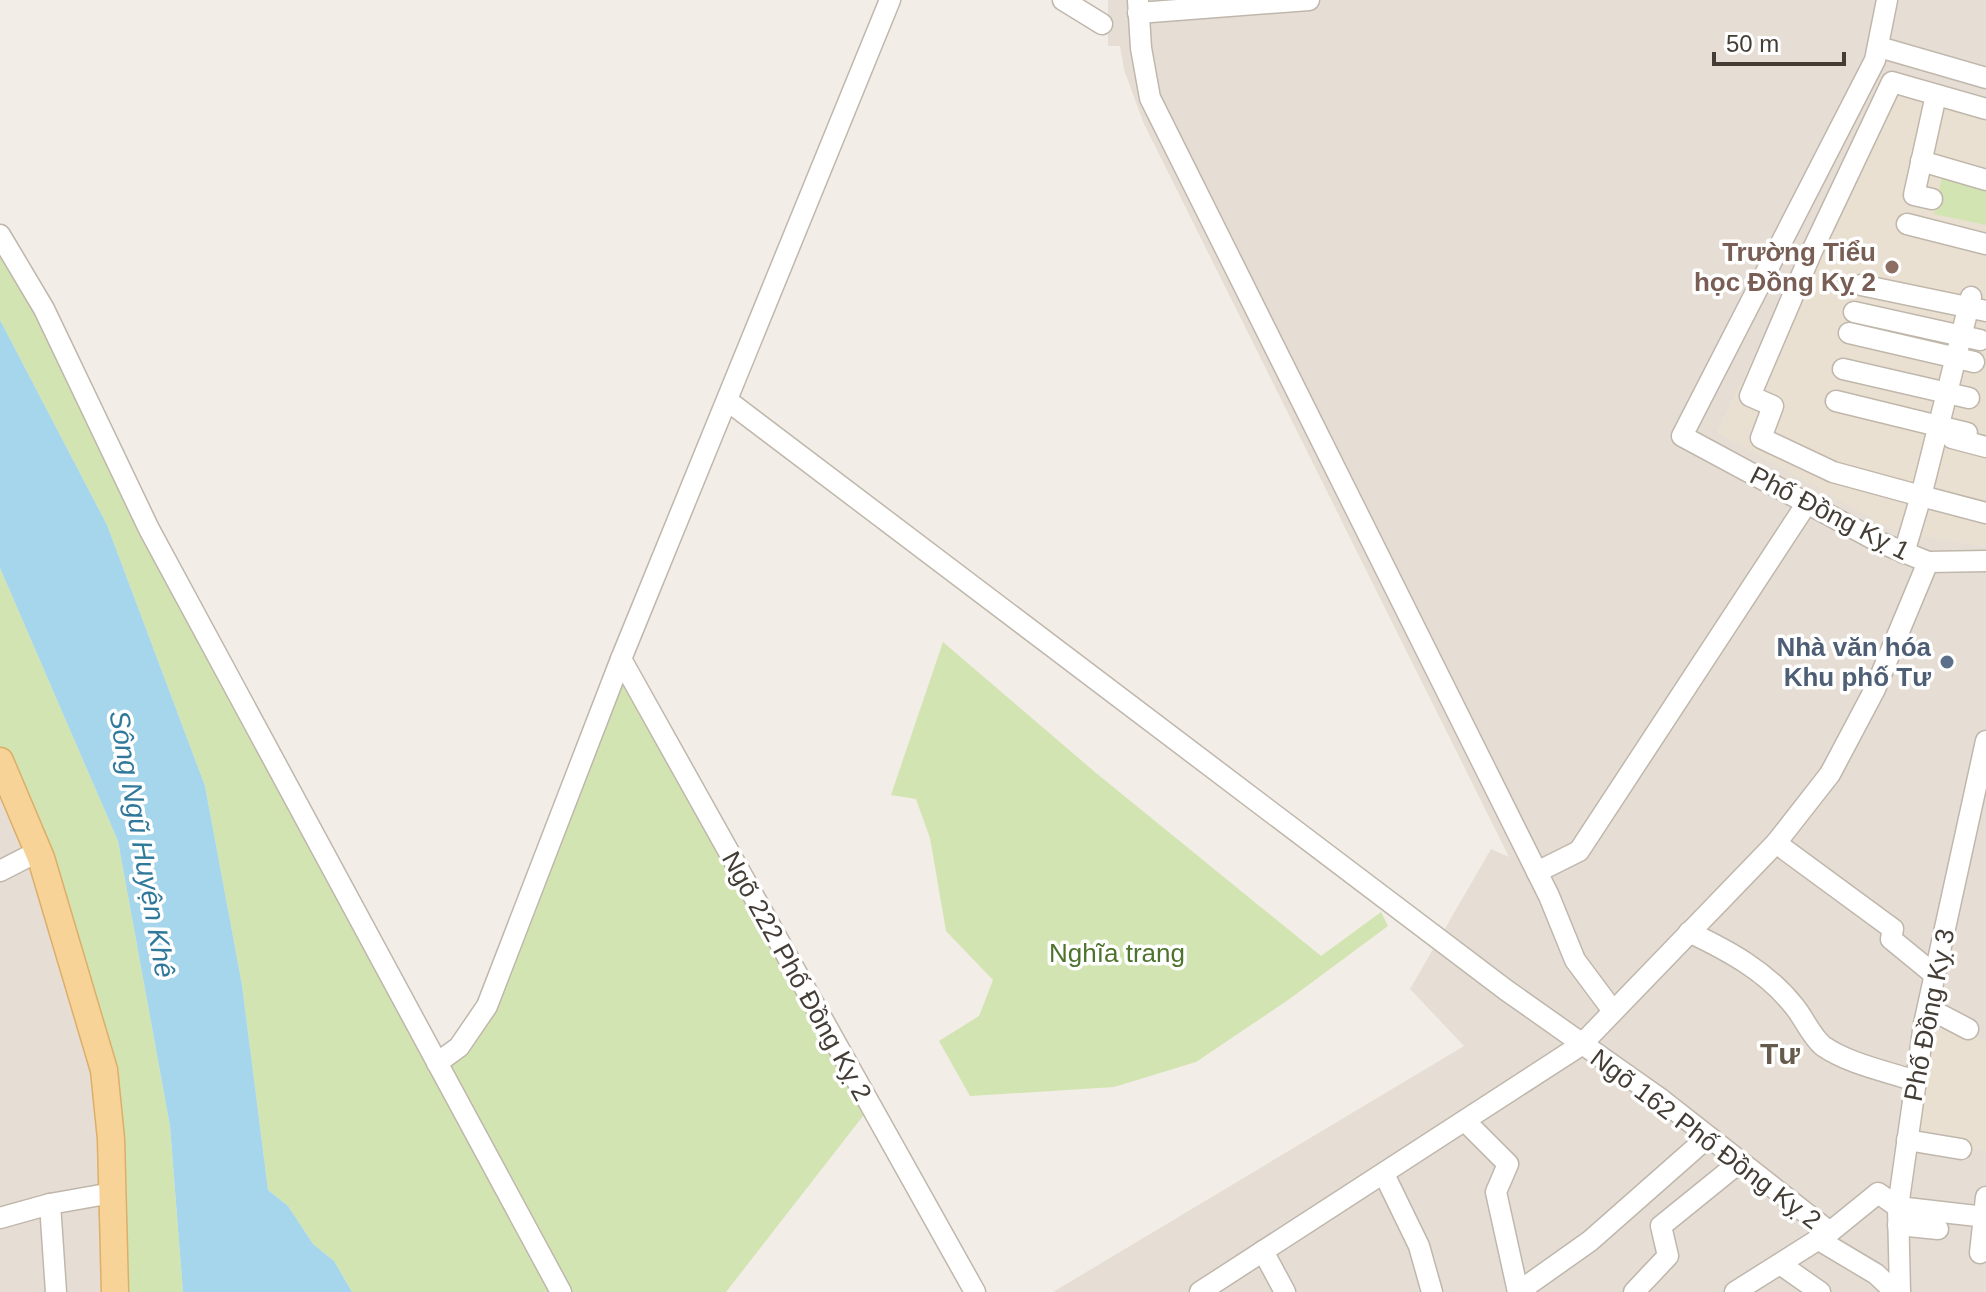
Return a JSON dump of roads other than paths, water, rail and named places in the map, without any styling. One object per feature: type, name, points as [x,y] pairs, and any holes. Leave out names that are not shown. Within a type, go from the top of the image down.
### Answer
[{"type":"main road","points":[[0,761],[39,851],[104,1070],[115,1292]]},
{"type":"street","points":[[437,1063],[459,1047],[487,1006],[621,659],[890,0]]},
{"type":"street","points":[[1063,0],[1102,24]]},
{"type":"street","points":[[1309,0],[1138,6],[1150,98],[1537,872],[1575,960],[1613,1011]]},
{"type":"street","points":[[1887,0],[1879,47],[1986,78]]},
{"type":"street","name":"Phố Đồng Kỵ 1","points":[[1879,47],[1682,436],[1904,553],[1928,562],[1986,561]]},
{"type":"street","points":[[1986,109],[1892,82],[1812,251],[1750,396],[1773,406],[1761,438],[1833,472],[1986,513]]},
{"type":"street","points":[[1932,199],[1914,195],[1936,95]]},
{"type":"street","points":[[1921,161],[1986,180]]},
{"type":"street","points":[[1907,224],[1986,244]]},
{"type":"street","points":[[0,235],[44,309],[149,529],[561,1292]]},
{"type":"street","points":[[1861,285],[1975,305],[1965,360],[1947,393],[1904,553]]},
{"type":"street","points":[[1854,312],[1971,338]]},
{"type":"street","points":[[1849,333],[1965,360]]},
{"type":"street","points":[[1843,369],[1969,398]]},
{"type":"street","name":"Ngõ 162 Phố Đồng Kỵ 2","points":[[728,401],[1581,1045],[1708,1137],[1824,1236],[1897,1292]]},
{"type":"street","points":[[1836,401],[1986,447]]},
{"type":"street","points":[[1938,430],[1967,433]]},
{"type":"street","points":[[1537,872],[1579,851],[1807,503]]},
{"type":"street","points":[[1201,1292],[1581,1045],[1776,843],[1830,774],[1875,689],[1928,562]]},
{"type":"street","name":"Ngõ 222 Phố Đồng Kỵ 2","points":[[621,659],[975,1292]]},
{"type":"street","name":"Phố Đồng Kỵ 3","points":[[1897,1292],[1898,1216],[1915,1081],[1935,975],[1979,806],[1986,741]]},
{"type":"street","points":[[1776,843],[1893,929],[1891,939],[1935,975]]},
{"type":"street","points":[[0,871],[39,851]]},
{"type":"street","points":[[1689,932],[1734,953],[1767,978],[1794,1006],[1819,1043],[1836,1054],[1915,1081]]},
{"type":"street","points":[[1928,1008],[1968,1029]]},
{"type":"street","points":[[1466,1122],[1508,1164],[1496,1192],[1525,1290],[1590,1241],[1708,1137]]},
{"type":"street","points":[[1907,1140],[1961,1149]]},
{"type":"street","points":[[1634,1292],[1668,1256],[1661,1226],[1740,1162]]},
{"type":"street","points":[[1384,1174],[1419,1246],[1432,1292]]},
{"type":"street","points":[[0,1218],[50,1204],[112,1193]]},
{"type":"street","points":[[1735,1292],[1824,1236],[1878,1193],[1898,1216],[1938,1229]]},
{"type":"street","points":[[50,1204],[56,1292]]},
{"type":"street","points":[[1898,1216],[1985,1210],[1980,1253]]},
{"type":"street","points":[[1263,1251],[1285,1292]]},
{"type":"street","points":[[1780,1264],[1820,1292]]},
{"type":"water","name":"Sông Ngũ Huyện Khê","points":[[0,320],[107,525],[205,786],[242,985],[268,1190],[288,1206],[313,1244],[334,1261],[352,1292],[183,1292],[170,1126],[118,841],[0,568]]},
{"type":"place","name":"Trường Tiểu học Đồng Kỵ 2","points":[[1892,267]]},
{"type":"place","name":"Nhà văn hóa Khu phố Tư","points":[[1947,662]]},
{"type":"district","name":"Tư","points":[[1780,1053]]},
{"type":"park label","name":"Nghĩa trang","points":[[1117,953]]}]
